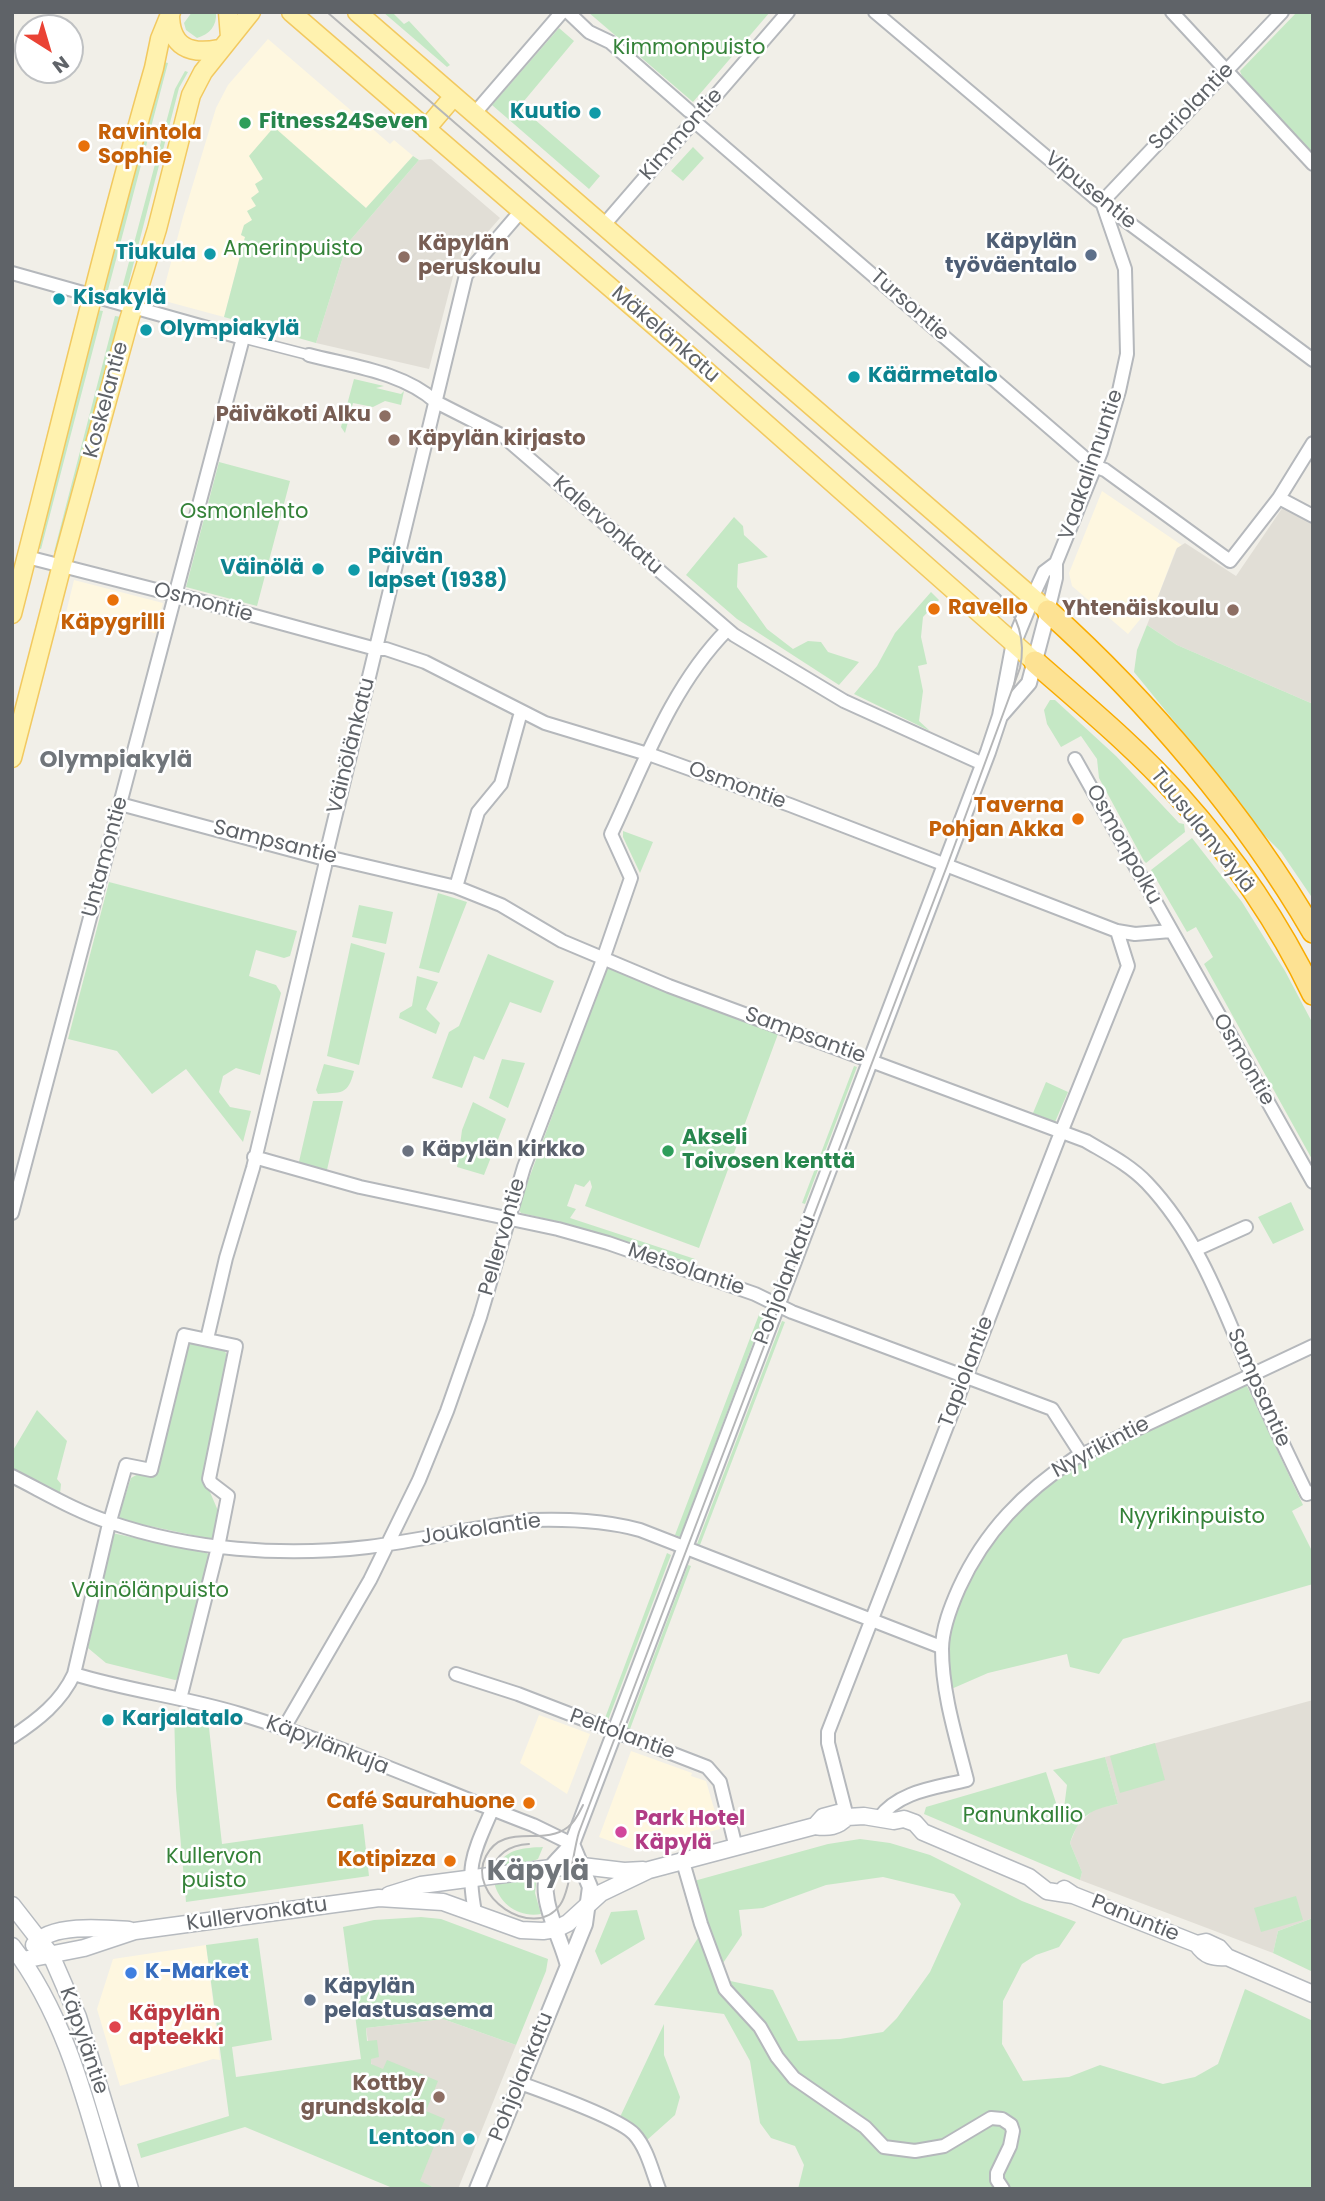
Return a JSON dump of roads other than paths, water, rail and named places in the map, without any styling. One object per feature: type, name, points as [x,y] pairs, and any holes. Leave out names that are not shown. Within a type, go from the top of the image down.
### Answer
[{"type":"highway","name":"Tuusulanväylä","points":[[1040,605],[1119,681],[1165,730],[1244,829],[1290,892],[1313,932]]},
{"type":"highway","name":"Tuusulanväylä","points":[[1035,662],[1120,737],[1180,797],[1220,846],[1265,909],[1313,994]]},
{"type":"main road","points":[[225,43],[230,21],[228,12]]},
{"type":"main road","name":"Koskelantie","points":[[12,758],[133,306],[157,229],[191,94],[202,72],[251,12]]},
{"type":"main road","name":"Mäkelänkatu","points":[[290,12],[891,532],[1035,662]]},
{"type":"main road","name":"Mäkelänkatu","points":[[357,12],[1040,605]]},
{"type":"main road","name":"Koskelantie","points":[[171,13],[170,26],[173,35],[185,47],[195,51],[225,43]]},
{"type":"main road","name":"Koskelantie","points":[[12,614],[80,351],[92,294],[160,39],[171,13]]},
{"type":"main road","points":[[426,129],[454,96]]},
{"type":"main road","name":"Kullervonkatu","points":[[23,1960],[84,1948],[135,1931],[379,1898],[421,1885],[551,1868],[582,1866],[624,1871],[649,1870],[815,1826],[834,1826],[841,1824],[847,1816],[887,1819]]},
{"type":"main road","name":"Panuntie","points":[[887,1819],[906,1832],[923,1832],[1029,1877],[1046,1891],[1073,1895],[1197,1944],[1206,1942],[1219,1948],[1227,1957],[1313,1994]]},
{"type":"main road","name":"Kullervonkatu","points":[[379,1898],[443,1902],[532,1932],[568,1923],[610,1888],[649,1870]]},
{"type":"main road","name":"Käpyläntie","points":[[12,1906],[51,1955],[78,2017],[125,2188]]},
{"type":"main road","name":"Kullervonkatu","points":[[39,1938],[76,1928],[135,1931]]},
{"type":"main road","points":[[23,1960],[39,1938]]},
{"type":"main road","name":"Käpyläntie","points":[[12,1946],[44,1998],[80,2081],[111,2189]]},
{"type":"street","points":[[474,114],[562,12]]},
{"type":"street","name":"Tursontie","points":[[568,12],[589,33],[610,42],[1094,466],[1105,470],[1230,561],[1279,498]]},
{"type":"street","name":"Kimmontie","points":[[603,226],[692,116],[788,12]]},
{"type":"street","name":"Vipusentie","points":[[875,12],[1102,202],[1313,360]]},
{"type":"street","points":[[1172,12],[1313,164]]},
{"type":"street","name":"Sariolantie","points":[[1102,202],[1282,12]]},
{"type":"street","name":"Vaakalinnuntie","points":[[1040,605],[1056,578],[1056,563],[1101,452],[1119,391],[1126,354],[1125,270],[1102,202]]},
{"type":"street","name":"Väinölänkatu","points":[[207,1339],[326,866],[325,859],[467,275],[521,211]]},
{"type":"street","name":"Kalervonkatu","points":[[12,273],[396,378],[503,436],[727,630],[844,701],[983,764]]},
{"type":"street","name":"Untamontie","points":[[12,1213],[120,804],[181,596],[243,338]]},
{"type":"street","points":[[1313,443],[1279,498],[1313,516]]},
{"type":"street","name":"Osmontie","points":[[27,557],[376,649],[386,649],[425,662],[521,712],[569,731],[648,754],[790,805],[1117,931],[1135,934],[1171,931],[1313,1182]]},
{"type":"street","name":"Vaakalinnuntie","points":[[1040,605],[1044,572],[1056,563]]},
{"type":"street","name":"Pohjolankatu","points":[[551,1868],[572,1844],[983,764],[1000,716],[1014,642],[1040,605]]},
{"type":"street","name":"Pohjolankatu","points":[[1000,716],[1026,689],[1035,662],[1040,605]]},
{"type":"street","name":"Pellervontie","points":[[284,1728],[370,1580],[419,1480],[447,1411],[480,1317],[524,1167],[631,878],[611,834],[669,710],[693,668],[727,630]]},
{"type":"street","points":[[456,887],[478,812],[501,784],[521,712]]},
{"type":"street","name":"Osmonpolku","points":[[1075,759],[1171,931]]},
{"type":"street","name":"Sampsantie","points":[[120,804],[325,859],[336,859],[456,887],[501,905],[562,941],[603,959],[1086,1141],[1125,1164],[1147,1183],[1197,1249],[1251,1375],[1310,1493]]},
{"type":"street","name":"Tapiolantie","points":[[847,1816],[827,1735],[1061,1131],[1128,966],[1117,931]]},
{"type":"street","name":"Metsolantie","points":[[254,1157],[372,1190],[509,1218],[608,1243],[755,1294],[776,1305],[1052,1409],[1081,1454]]},
{"type":"street","points":[[1197,1249],[1246,1227]]},
{"type":"street","points":[[12,1737],[49,1710],[68,1688],[74,1674],[126,1465],[151,1470],[184,1335],[236,1346],[209,1479],[228,1496],[180,1699]]},
{"type":"street","name":"Nyyrikintie","points":[[887,1819],[886,1808],[900,1798],[967,1780],[945,1692],[942,1647],[950,1608],[971,1561],[995,1527],[1019,1500],[1044,1478],[1081,1454],[1313,1346]]},
{"type":"street","name":"Joukolantie","points":[[12,1476],[110,1523],[162,1538],[263,1551],[325,1550],[387,1544],[529,1521],[619,1524],[942,1647]]},
{"type":"street","name":"Käpylänkuja","points":[[74,1674],[229,1711],[284,1728],[533,1825],[572,1844]]},
{"type":"street","name":"Peltolantie","points":[[456,1674],[518,1694],[712,1771],[720,1782],[737,1848]]},
{"type":"street","points":[[475,1912],[470,1878],[472,1857],[492,1810]]},
{"type":"street","name":"Pohjolankatu","points":[[477,2189],[578,1945],[589,1906],[590,1888],[572,1844]]},
{"type":"street","points":[[683,1862],[701,1924],[725,1989],[760,2027],[777,2057],[794,2078],[865,2127],[884,2147],[915,2151],[944,2146],[991,2118],[1007,2121],[1013,2131],[1010,2146],[997,2173],[997,2180],[1003,2189]]},
{"type":"street","points":[[551,1868],[545,1881],[545,1892],[568,1966]]},
{"type":"street","points":[[520,2083],[605,2117],[632,2132],[642,2146],[659,2189]]},
{"type":"tram line","points":[[327,12],[1000,595],[1016,620],[1021,638],[1020,668],[579,1832],[563,1899],[548,1915],[535,1919],[505,1909],[493,1899],[485,1886],[482,1871],[486,1856],[493,1846],[513,1837],[558,1833],[573,1823],[583,1805]]},
{"type":"tram line","points":[[490,1873],[504,1852],[515,1846],[529,1844]]},
{"type":"place","name":"Kuutio","points":[[595,113]]},
{"type":"place","name":"Fitness24Seven","points":[[245,123]]},
{"type":"place","name":"Ravintola Sophie","points":[[84,146]]},
{"type":"place","name":"Tiukula","points":[[210,254]]},
{"type":"place","name":"Käpylän työväentalo","points":[[1091,255]]},
{"type":"place","name":"Käpylän peruskoulu","points":[[404,257]]},
{"type":"place","name":"Kisakylä","points":[[59,299]]},
{"type":"place","name":"Olympiakylä","points":[[146,330]]},
{"type":"place","name":"Käärmetalo","points":[[854,377]]},
{"type":"place","name":"Päiväkoti Alku","points":[[385,416]]},
{"type":"place","name":"Käpylän kirjasto","points":[[394,440]]},
{"type":"place","name":"Väinölä","points":[[318,569]]},
{"type":"place","name":"Päivän lapset (1938)","points":[[354,570]]},
{"type":"place","name":"Käpygrilli","points":[[113,600]]},
{"type":"place","name":"Ravello","points":[[934,609]]},
{"type":"place","name":"Yhtenäiskoulu","points":[[1233,610]]},
{"type":"place","name":"Taverna Pohjan Akka","points":[[1078,819]]},
{"type":"place","name":"Käpylän kirkko","points":[[408,1151]]},
{"type":"place","name":"Akseli Toivosen kenttä","points":[[668,1151]]},
{"type":"place","name":"Karjalatalo","points":[[108,1720]]},
{"type":"place","name":"Café Saurahuone","points":[[529,1803]]},
{"type":"place","name":"Park Hotel Käpylä","points":[[621,1832]]},
{"type":"place","name":"Kotipizza","points":[[450,1861]]},
{"type":"place","name":"K-Market","points":[[131,1973]]},
{"type":"place","name":"Käpylän pelastusasema","points":[[310,2000]]},
{"type":"place","name":"Käpylän apteekki","points":[[115,2027]]},
{"type":"place","name":"Kottby grundskola","points":[[439,2097]]},
{"type":"place","name":"Lentoon","points":[[469,2139]]},
{"type":"district","name":"Olympiakylä","points":[[116,761]]},
{"type":"district","name":"Käpylä","points":[[538,1873]]},
{"type":"park label","name":"Kimmonpuisto","points":[[689,49]]},
{"type":"park label","name":"Amerinpuisto","points":[[293,250]]},
{"type":"park label","name":"Osmonlehto","points":[[244,513]]},
{"type":"park label","name":"Nyyrikinpuisto","points":[[1192,1518]]},
{"type":"park label","name":"Väinölänpuisto","points":[[150,1592]]},
{"type":"park label","name":"Panunkallio","points":[[1023,1817]]},
{"type":"park label","name":"Kullervon puisto","points":[[214,1870]]}]
